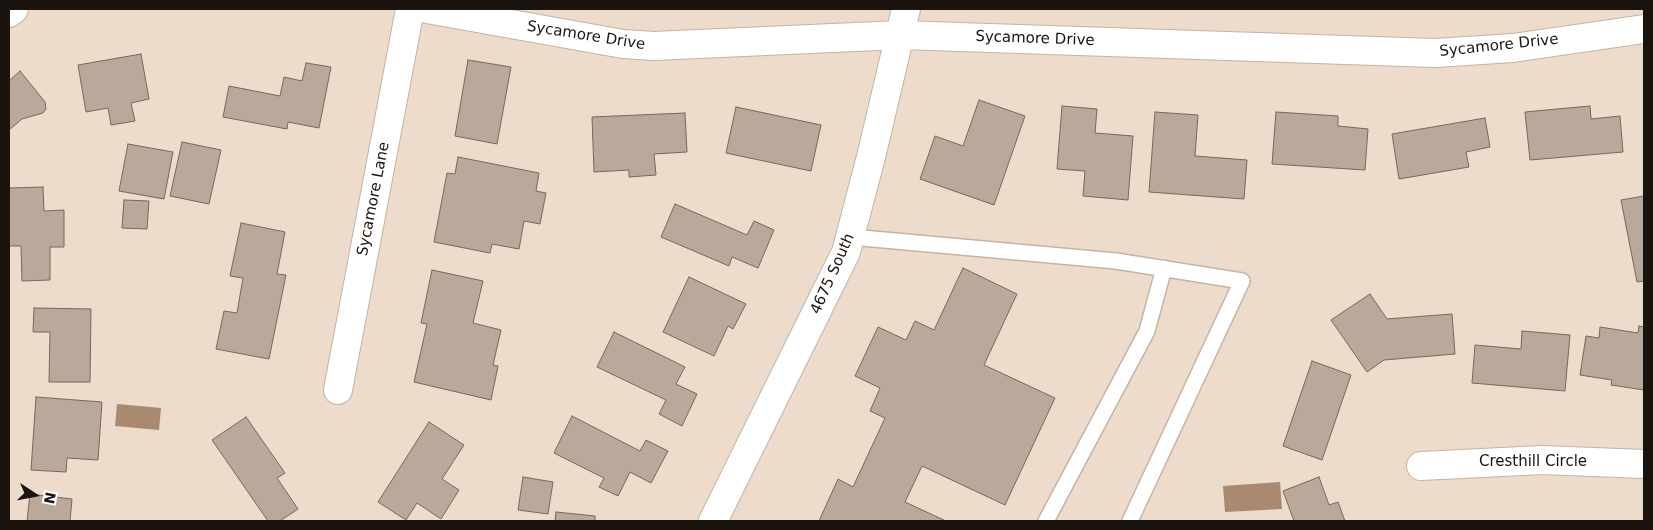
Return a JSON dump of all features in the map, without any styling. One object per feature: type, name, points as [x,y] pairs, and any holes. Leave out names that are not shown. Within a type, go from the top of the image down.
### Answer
[{"type":"street","points":[[9,13],[14,9]]},
{"type":"street","name":"Sycamore Lane","points":[[338,390],[410,9]]},
{"type":"street","name":"Sycamore Drive","points":[[427,9],[639,45],[900,35],[1435,53],[1504,48],[1644,29]]},
{"type":"street","name":"4675 South","points":[[713,521],[838,268],[851,237],[906,9]]},
{"type":"street","name":"Cresthill Circle","points":[[1421,466],[1542,460],[1644,464]]},
{"type":"lane","points":[[851,237],[1116,262],[1242,281],[1130,521]]},
{"type":"lane","points":[[1046,521],[1147,331],[1164,268]]},
{"type":"shaded area","points":[[117,404],[161,408],[159,430],[115,426]]},
{"type":"shaded area","points":[[1280,482],[1282,509],[1225,512],[1223,486]]},
{"type":"building","points":[[141,54],[149,99],[131,103],[135,121],[111,125],[108,108],[86,112],[78,65]]},
{"type":"building","points":[[468,60],[511,67],[497,144],[455,136]]},
{"type":"building","points":[[306,63],[331,67],[319,128],[288,122],[287,129],[223,117],[229,86],[280,96],[284,77],[302,81]]},
{"type":"building","points":[[20,71],[45,102],[46,109],[43,113],[22,119],[9,130],[9,81]]},
{"type":"building","points":[[979,100],[1025,116],[994,205],[920,179],[935,136],[963,146]]},
{"type":"building","points":[[1062,106],[1097,109],[1095,133],[1133,136],[1128,200],[1083,196],[1085,171],[1057,169]]},
{"type":"building","points":[[1590,106],[1591,119],[1620,116],[1623,152],[1530,160],[1525,112]]},
{"type":"building","points":[[736,107],[821,125],[811,171],[726,153]]},
{"type":"building","points":[[1155,112],[1198,115],[1195,156],[1247,160],[1244,199],[1149,192]]},
{"type":"building","points":[[1276,112],[1338,116],[1338,126],[1368,129],[1365,170],[1272,164]]},
{"type":"building","points":[[685,113],[687,152],[654,154],[656,175],[629,177],[629,170],[594,172],[592,117]]},
{"type":"building","points":[[1485,118],[1490,147],[1466,152],[1469,167],[1399,179],[1392,134]]},
{"type":"building","points":[[182,142],[221,150],[209,204],[170,196]]},
{"type":"building","points":[[128,144],[173,152],[164,199],[119,191]]},
{"type":"building","points":[[458,157],[539,173],[536,191],[546,193],[540,224],[524,221],[519,249],[492,244],[490,253],[434,242],[447,173],[455,174]]},
{"type":"building","points":[[43,187],[44,211],[64,210],[64,247],[50,247],[50,280],[22,281],[21,246],[9,246],[9,188]]},
{"type":"building","points":[[1644,196],[1644,281],[1637,282],[1621,200]]},
{"type":"building","points":[[124,200],[149,201],[147,229],[122,228]]},
{"type":"building","points":[[675,204],[747,235],[754,221],[774,230],[758,268],[732,257],[729,266],[661,237]]},
{"type":"building","points":[[241,223],[285,232],[277,274],[286,275],[269,359],[216,349],[224,311],[237,313],[243,278],[230,276]]},
{"type":"building","points":[[963,268],[1017,294],[984,365],[1055,398],[1005,505],[922,466],[905,502],[946,521],[819,521],[838,479],[853,487],[885,418],[870,411],[880,388],[855,376],[878,327],[906,340],[915,321],[934,330]]},
{"type":"building","points":[[432,270],[483,281],[473,323],[501,330],[493,365],[498,366],[491,400],[414,382],[427,324],[421,323]]},
{"type":"building","points":[[689,277],[746,304],[733,329],[728,326],[714,356],[663,332]]},
{"type":"building","points":[[1370,294],[1387,319],[1452,314],[1455,354],[1384,360],[1367,372],[1331,320]]},
{"type":"building","points":[[34,308],[91,309],[90,382],[49,382],[50,332],[33,332]]},
{"type":"building","points":[[1639,326],[1644,327],[1644,390],[1611,385],[1612,380],[1580,375],[1586,336],[1599,338],[1600,327],[1638,333]]},
{"type":"building","points":[[1522,331],[1570,335],[1565,391],[1472,383],[1475,345],[1521,349]]},
{"type":"building","points":[[614,332],[685,367],[676,384],[697,394],[682,426],[659,414],[666,400],[597,367]]},
{"type":"building","points":[[1312,361],[1351,375],[1322,460],[1283,446]]},
{"type":"building","points":[[36,397],[102,402],[98,460],[67,458],[66,472],[31,470]]},
{"type":"building","points":[[572,416],[640,451],[646,440],[668,451],[651,483],[630,472],[618,496],[599,487],[604,478],[554,453]]},
{"type":"building","points":[[246,417],[285,473],[277,478],[298,509],[280,521],[268,521],[212,440]]},
{"type":"building","points":[[429,422],[464,445],[442,479],[459,490],[441,519],[417,503],[406,520],[378,502]]},
{"type":"building","points":[[523,477],[553,482],[548,514],[518,510]]},
{"type":"building","points":[[1319,477],[1329,505],[1338,502],[1345,521],[1294,521],[1283,491]]},
{"type":"building","points":[[30,494],[72,499],[70,521],[27,521]]},
{"type":"building","points":[[556,512],[595,516],[595,521],[555,521]]}]
